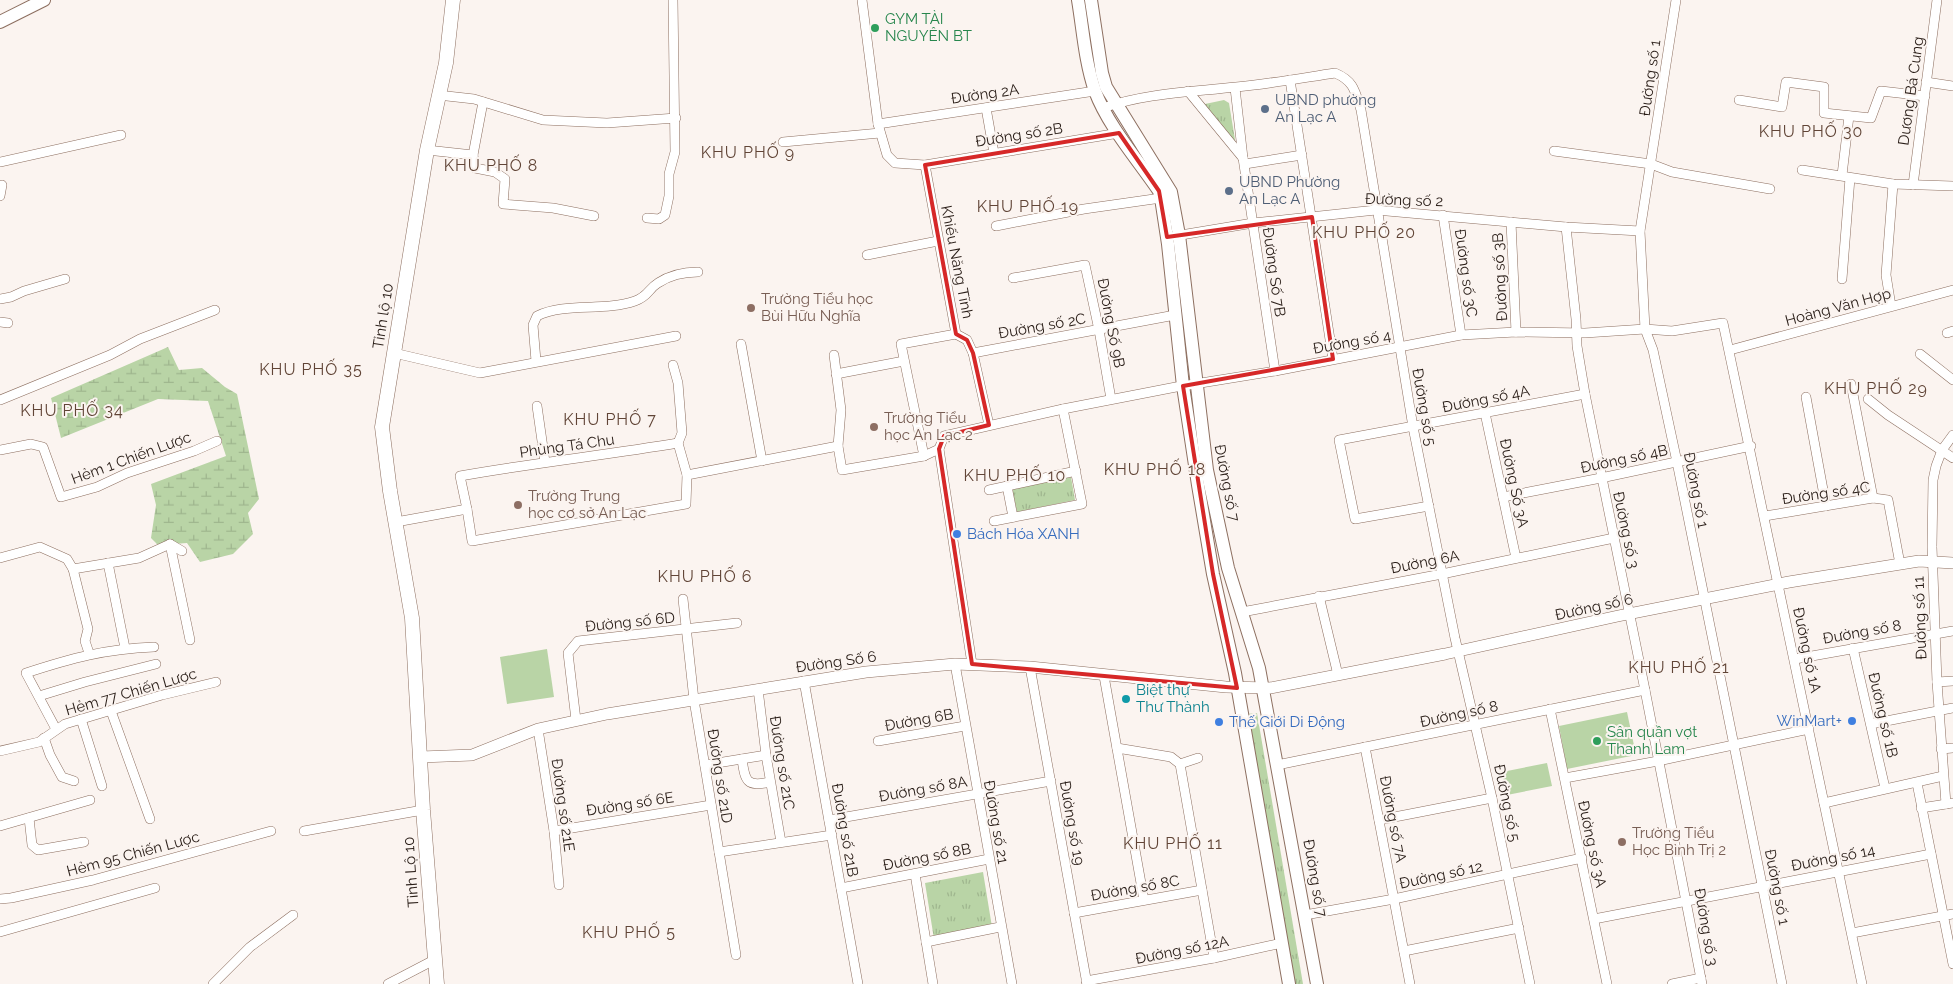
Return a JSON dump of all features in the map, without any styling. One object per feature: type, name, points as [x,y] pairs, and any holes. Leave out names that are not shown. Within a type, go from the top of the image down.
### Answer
[{"type":"main road","points":[[0,22],[44,0]]},
{"type":"main road","name":"Tỉnh lộ 10","points":[[421,757],[412,618],[390,491],[382,426],[427,150],[446,63],[453,0]]},
{"type":"main road","name":"Đường số 7","points":[[1078,0],[1089,68],[1096,91],[1171,192],[1175,315],[1228,568],[1259,668],[1317,984]]},
{"type":"main road","name":"Đường số 7","points":[[1091,0],[1109,106],[1119,133],[1159,191],[1173,236],[1189,385],[1212,564],[1237,688],[1289,984]]},
{"type":"main road","name":"Tỉnh Lộ 10","points":[[421,757],[423,810],[437,984]]},
{"type":"street","points":[[647,218],[659,219],[665,215],[669,174],[675,152],[673,0]]},
{"type":"street","points":[[862,0],[879,128],[887,155],[895,163],[925,165]]},
{"type":"street","name":"Đường số 1","points":[[1676,0],[1640,231],[1645,329],[1653,350],[1677,462],[1782,984]]},
{"type":"street","name":"Dương Bá Cung","points":[[1912,185],[1938,0]]},
{"type":"street","name":"Đường số 5","points":[[1109,106],[1188,91],[1235,88],[1335,73],[1348,79],[1356,95],[1361,110],[1413,427],[1458,651],[1492,798],[1530,984]]},
{"type":"street","points":[[1290,80],[1333,359]]},
{"type":"street","points":[[1739,100],[1782,107],[1786,82],[1824,87],[1824,113],[1870,118],[1881,91],[1924,96]]},
{"type":"street","points":[[1926,82],[1953,86]]},
{"type":"street","name":"Đường Số 7B","points":[[1235,88],[1275,371]]},
{"type":"street","name":"Đường 2A","points":[[783,142],[879,128],[986,108],[1096,91]]},
{"type":"street","points":[[1188,91],[1244,161],[1302,155]]},
{"type":"street","points":[[438,95],[474,99],[543,120],[607,124],[676,118]]},
{"type":"street","points":[[483,102],[473,155],[475,168],[495,172],[505,179],[503,204],[553,208],[594,216]]},
{"type":"street","points":[[986,108],[994,153]]},
{"type":"street","points":[[1842,279],[1849,116]]},
{"type":"street","name":"Đường số 2B","points":[[925,165],[1119,133]]},
{"type":"street","points":[[0,162],[121,135]]},
{"type":"street","points":[[427,150],[473,155]]},
{"type":"street","points":[[1554,151],[1651,164],[1672,172],[1770,190]]},
{"type":"street","name":"Khiếu Năng Tĩnh","points":[[925,165],[956,334],[967,340],[973,353],[989,425]]},
{"type":"street","points":[[1802,170],[1893,184],[1953,186]]},
{"type":"street","points":[[1891,306],[1886,275],[1893,184]]},
{"type":"street","points":[[0,196],[2,186]]},
{"type":"street","points":[[996,226],[1084,209],[1161,198]]},
{"type":"street","name":"Đường số 2","points":[[1173,236],[1253,223],[1376,210],[1566,227],[1640,231]]},
{"type":"street","name":"Đường số 3C","points":[[1443,215],[1461,335]]},
{"type":"street","name":"Đường số 3B","points":[[1511,222],[1516,332]]},
{"type":"street","name":"Đường số 3","points":[[1566,227],[1576,319],[1575,333],[1585,394],[1687,901],[1701,981]]},
{"type":"street","points":[[867,255],[938,241]]},
{"type":"street","name":"Đường Số 9B","points":[[1013,278],[1085,265],[1111,399]]},
{"type":"street","points":[[536,361],[533,325],[537,316],[550,310],[634,302],[647,296],[657,283],[681,272],[698,272]]},
{"type":"street","points":[[0,299],[65,279]]},
{"type":"street","name":"Hoàng Văn Hợp","points":[[1730,350],[1953,290]]},
{"type":"street","points":[[0,400],[110,355],[140,339],[215,310]]},
{"type":"street","name":"Đường số 2C","points":[[973,353],[1175,315]]},
{"type":"street","name":"Đường số 4","points":[[989,425],[1111,399],[1275,371],[1461,335],[1516,332],[1575,333],[1645,329],[1672,331],[1723,322]]},
{"type":"street","name":"Đường số 1A","points":[[1723,322],[1862,984]]},
{"type":"street","points":[[924,456],[901,344],[956,334]]},
{"type":"street","points":[[394,353],[480,372],[676,336]]},
{"type":"street","points":[[741,344],[762,460]]},
{"type":"street","points":[[1920,354],[1953,380]]},
{"type":"street","points":[[834,355],[841,410],[838,446],[842,470],[924,456],[939,449]]},
{"type":"street","points":[[836,374],[904,361]]},
{"type":"street","points":[[673,365],[678,383],[682,433],[678,443]]},
{"type":"street","points":[[1851,384],[1873,498]]},
{"type":"street","name":"Đường số 4A","points":[[1429,506],[1355,519],[1339,440],[1585,394]]},
{"type":"street","points":[[1806,397],[1826,506]]},
{"type":"street","points":[[1868,399],[1888,415],[1953,458]]},
{"type":"street","points":[[537,406],[546,462]]},
{"type":"street","points":[[994,521],[1082,504],[1063,409]]},
{"type":"street","name":"Đường Số 3A","points":[[1485,413],[1516,558]]},
{"type":"street","points":[[972,664],[939,449],[944,436],[989,425]]},
{"type":"street","name":"Đường số 11","points":[[1950,803],[1943,776],[1938,710],[1932,561],[1933,480],[1942,450],[1953,435]]},
{"type":"street","name":"Hẻm 1 Chiến Lược","points":[[0,450],[31,444],[43,447],[61,497],[97,487],[127,473],[194,451],[217,441]]},
{"type":"street","name":"Phùng Tá Chu","points":[[678,443],[687,475],[686,504],[472,541],[460,476],[678,443]]},
{"type":"street","points":[[687,475],[838,446]]},
{"type":"street","name":"Đường số 4B","points":[[1503,496],[1601,478],[1750,446]]},
{"type":"street","points":[[989,490],[1076,472]]},
{"type":"street","points":[[1007,486],[1013,518]]},
{"type":"street","name":"Đường số 4C","points":[[1765,516],[1873,498],[1888,500],[1900,564]]},
{"type":"street","points":[[396,522],[467,509]]},
{"type":"street","name":"Đường 6A","points":[[1242,612],[1442,574],[1614,538]]},
{"type":"street","points":[[170,544],[182,551]]},
{"type":"street","points":[[73,569],[139,558],[170,544]]},
{"type":"street","points":[[170,544],[190,640]]},
{"type":"street","points":[[0,558],[40,547],[67,559],[73,569],[88,629],[85,641],[89,654]]},
{"type":"street","points":[[1932,561],[1953,563]]},
{"type":"street","name":"Đường số 6","points":[[1263,688],[1458,651],[1779,584],[1900,564],[1932,561]]},
{"type":"street","points":[[108,563],[125,648]]},
{"type":"street","points":[[1319,596],[1338,675]]},
{"type":"street","name":"Đường số 21D","points":[[682,599],[694,700],[736,955]]},
{"type":"street","name":"Đường số 6D","points":[[576,720],[568,654],[578,641],[737,623]]},
{"type":"street","points":[[1934,633],[1953,631]]},
{"type":"street","name":"Đường số 8","points":[[1795,659],[1934,633]]},
{"type":"street","points":[[56,729],[26,673],[89,654],[125,648],[154,647]]},
{"type":"street","name":"Đường số 1B","points":[[1853,648],[1885,788]]},
{"type":"street","points":[[39,696],[156,664]]},
{"type":"street","name":"Đường Số 6","points":[[421,757],[472,755],[538,729],[576,720],[804,681],[866,672],[956,664],[1030,667],[1237,688],[1263,688]]},
{"type":"street","name":"Đường số 21","points":[[956,664],[1000,927],[1012,984]]},
{"type":"street","name":"Đường số 19","points":[[1030,667],[1087,983]]},
{"type":"street","points":[[1104,676],[1144,900]]},
{"type":"street","points":[[1937,682],[1953,680]]},
{"type":"street","name":"Đường số 21B","points":[[804,681],[858,984]]},
{"type":"street","name":"Hẻm 77 Chiến Lược","points":[[0,751],[39,742],[64,724],[162,695],[216,682]]},
{"type":"street","name":"Đường số 21C","points":[[758,689],[766,756],[781,842]]},
{"type":"street","name":"Đường số 8","points":[[1277,765],[1645,690]]},
{"type":"street","points":[[1871,724],[1953,708]]},
{"type":"street","name":"Đường số 3A","points":[[1550,710],[1582,858],[1606,984]]},
{"type":"street","points":[[111,711],[150,819]]},
{"type":"street","points":[[81,719],[102,786]]},
{"type":"street","name":"Đường 6B","points":[[878,741],[966,726]]},
{"type":"street","name":"Đường số 21E","points":[[538,729],[554,831],[559,886]]},
{"type":"street","points":[[1564,778],[1658,761],[1809,729]]},
{"type":"street","points":[[44,738],[50,755],[62,777],[74,781]]},
{"type":"street","name":"Đường số 7A","points":[[1365,747],[1410,984]]},
{"type":"street","points":[[1117,748],[1171,757],[1180,764],[1214,958]]},
{"type":"street","points":[[1941,749],[1953,748]]},
{"type":"street","points":[[705,765],[766,756]]},
{"type":"street","points":[[1180,764],[1198,758]]},
{"type":"street","points":[[742,760],[744,776],[749,782],[758,785],[770,782]]},
{"type":"street","points":[[1824,803],[1943,776]]},
{"type":"street","name":"Đường số 8A","points":[[829,820],[1051,781]]},
{"type":"street","points":[[1917,783],[1931,854],[1949,915],[1953,964]]},
{"type":"street","points":[[1379,820],[1492,798]]},
{"type":"street","points":[[0,826],[90,800]]},
{"type":"street","points":[[1921,808],[1950,803]]},
{"type":"street","name":"Đường số 6E","points":[[554,831],[711,805]]},
{"type":"street","points":[[304,831],[423,810]]},
{"type":"street","points":[[29,818],[32,845],[38,850],[84,842]]},
{"type":"street","name":"Hẻm 95 Chiến Lược","points":[[0,899],[93,880],[271,831]]},
{"type":"street","points":[[719,852],[832,835]]},
{"type":"street","name":"Đường số 14","points":[[1594,919],[1931,854]]},
{"type":"street","name":"Đường số 12","points":[[1305,915],[1394,899],[1582,858]]},
{"type":"street","name":"Đường số 8B","points":[[841,888],[989,860]]},
{"type":"street","points":[[915,874],[933,984]]},
{"type":"street","points":[[0,932],[155,888]]},
{"type":"street","name":"Đường số 8C","points":[[1074,913],[1202,890]]},
{"type":"street","points":[[1852,933],[1949,915]]},
{"type":"street","points":[[213,984],[250,947],[293,916]]},
{"type":"street","points":[[926,942],[1000,927]]},
{"type":"street","points":[[1404,952],[1519,928]]},
{"type":"street","name":"Đường số 12A","points":[[1087,983],[1282,943]]},
{"type":"street","points":[[388,984],[434,960]]},
{"type":"street","points":[[1672,984],[1701,981]]},
{"type":"highlighted area","points":[[1119,133],[1159,191],[1167,237],[1312,217],[1333,359],[1183,386],[1213,574],[1237,688],[972,664],[939,449],[944,436],[989,425],[973,353],[967,340],[956,334],[925,165]]},
{"type":"green space","points":[[1224,100],[1229,103],[1236,146],[1204,108],[1205,104]]},
{"type":"green space","points":[[168,347],[179,370],[202,368],[225,387],[237,394],[259,499],[248,513],[253,534],[233,554],[200,562],[187,543],[158,545],[151,538],[156,505],[151,484],[226,456],[208,401],[158,399],[61,438],[51,398]]},
{"type":"green space","points":[[1071,477],[1075,500],[1017,512],[1012,489]]},
{"type":"green space","points":[[547,649],[554,697],[507,704],[500,657]]},
{"type":"green space","name":"Sân quần vợt Thanh Lam","points":[[1627,712],[1636,755],[1567,769],[1559,726]]},
{"type":"green space","points":[[1257,713],[1303,984],[1293,984],[1247,714]]},
{"type":"green space","points":[[1547,763],[1552,786],[1507,795],[1502,772]]},
{"type":"green space","points":[[983,872],[992,927],[934,939],[925,883]]},
{"type":"place","name":"GYM TÀI NGUYÊN BT","points":[[875,28]]},
{"type":"place","name":"UBND phường An Lạc A","points":[[1265,109]]},
{"type":"place","name":"UBND Phường An Lạc A","points":[[1229,191]]},
{"type":"place","name":"Trường Tiểu học Bùi Hữu Nghĩa","points":[[751,308]]},
{"type":"place","name":"Trường Tiểu học An Lạc 2","points":[[874,427]]},
{"type":"place","name":"Trường Trung học cơ sở An Lạc","points":[[518,505]]},
{"type":"place","name":"Bách Hóa XANH","points":[[957,534]]},
{"type":"place","name":"Biệt thự Thư Thành","points":[[1126,699]]},
{"type":"place","name":"WinMart+","points":[[1852,721]]},
{"type":"place","name":"Thế Giới Di Động","points":[[1219,722]]},
{"type":"place","name":"Sân quần vợt Thanh Lam","points":[[1597,741]]},
{"type":"place","name":"Trường Tiểu Học Bình Trị 2","points":[[1622,842]]},
{"type":"district","name":"KHU PHỐ 30","points":[[1811,131]]},
{"type":"district","name":"KHU PHỐ 9","points":[[748,152]]},
{"type":"district","name":"KHU PHỐ 8","points":[[491,165]]},
{"type":"district","name":"KHU PHỐ 19","points":[[1028,206]]},
{"type":"district","name":"KHU PHỐ 20","points":[[1364,232]]},
{"type":"district","name":"KHU PHỐ 35","points":[[311,369]]},
{"type":"district","name":"KHU PHỐ 29","points":[[1876,388]]},
{"type":"district","name":"KHU PHỐ 34","points":[[72,410]]},
{"type":"district","name":"KHU PHỐ 7","points":[[610,419]]},
{"type":"district","name":"KHU PHỐ 18","points":[[1155,469]]},
{"type":"district","name":"KHU PHỐ 10","points":[[1015,475]]},
{"type":"district","name":"KHU PHỐ 6","points":[[705,576]]},
{"type":"district","name":"KHU PHỐ 21","points":[[1679,667]]},
{"type":"district","name":"KHU PHỐ 11","points":[[1173,843]]},
{"type":"district","name":"KHU PHỐ 5","points":[[629,932]]}]
